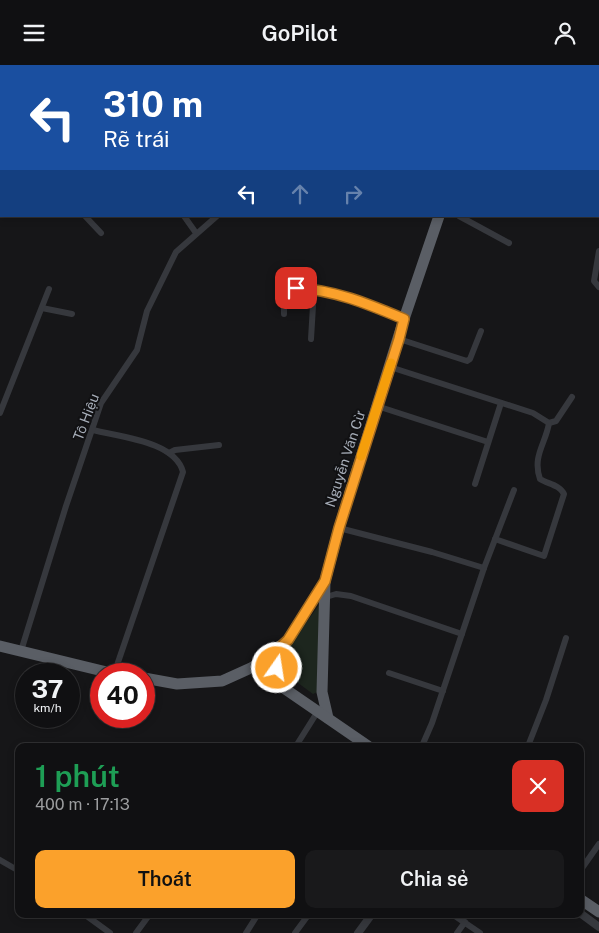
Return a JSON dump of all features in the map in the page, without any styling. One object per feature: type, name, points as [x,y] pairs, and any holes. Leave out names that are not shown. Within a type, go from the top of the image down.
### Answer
[{"type":"highway","name":"Nguyễn Văn Cừ","points":[[155,681],[176,684],[222,681],[253,667],[275,652],[288,640],[325,581],[339,528],[404,319],[439,217]]},
{"type":"highway","points":[[325,581],[326,597],[321,675],[322,692],[328,718]]},
{"type":"highway","points":[[0,646],[90,668]]},
{"type":"highway","points":[[253,667],[364,743]]},
{"type":"highway","points":[[584,902],[599,912]]},
{"type":"street","points":[[86,217],[101,233]]},
{"type":"street","points":[[185,217],[196,233]]},
{"type":"street","name":"Tô Hiệu","points":[[21,651],[66,506],[101,403],[136,350],[148,311],[176,252],[216,217]]},
{"type":"street","points":[[461,217],[510,243]]},
{"type":"street","points":[[599,251],[594,281],[599,287]]},
{"type":"street","points":[[284,314],[284,296],[287,290],[296,288],[314,289],[348,297],[404,319]]},
{"type":"street","points":[[0,413],[49,289]]},
{"type":"street","points":[[311,339],[314,289]]},
{"type":"street","points":[[42,307],[72,314]]},
{"type":"street","points":[[399,339],[467,361],[471,357],[481,331]]},
{"type":"street","points":[[390,367],[533,413],[549,423],[556,421],[572,397]]},
{"type":"street","points":[[475,484],[501,403]]},
{"type":"street","points":[[377,406],[488,442]]},
{"type":"street","points":[[496,539],[544,556],[549,546],[564,493],[556,485],[540,479],[536,466],[541,443],[549,423]]},
{"type":"street","points":[[93,430],[157,445],[168,453],[182,468],[183,476],[118,663]]},
{"type":"street","points":[[168,453],[175,450],[219,445]]},
{"type":"street","points":[[423,743],[443,691],[484,568],[514,490]]},
{"type":"street","points":[[339,528],[432,552],[484,568]]},
{"type":"street","points":[[326,597],[336,594],[351,596],[462,634]]},
{"type":"street","points":[[529,743],[546,700],[566,638]]},
{"type":"street","points":[[275,652],[278,684]]},
{"type":"street","points":[[389,673],[443,691]]},
{"type":"street","points":[[298,743],[318,711]]},
{"type":"street","points":[[584,865],[599,844]]},
{"type":"street","points":[[0,860],[15,869]]},
{"type":"street","points":[[584,916],[599,927]]},
{"type":"street","points":[[89,918],[110,933]]},
{"type":"street","points":[[136,933],[147,918]]},
{"type":"street","points":[[246,933],[255,918]]},
{"type":"street","points":[[295,933],[306,918]]},
{"type":"street","points":[[358,933],[369,918]]},
{"type":"street","points":[[458,918],[480,933]]},
{"type":"street","points":[[456,933],[465,923]]},
{"type":"shaded area","points":[[322,601],[317,692],[313,694],[286,674],[280,658]]},
{"type":"slow traffic","points":[[361,456],[391,363]]},
{"type":"route","points":[[277,668],[275,652],[288,640],[325,581],[339,528],[404,319],[342,295],[328,291],[296,288]]}]
